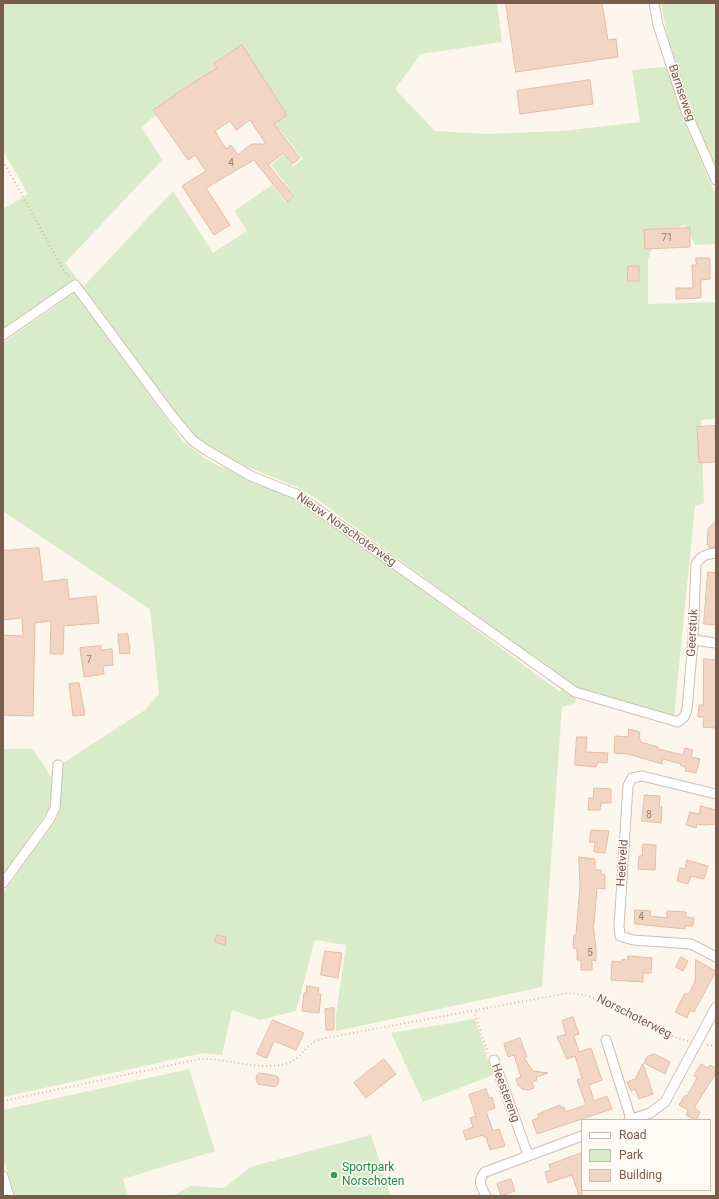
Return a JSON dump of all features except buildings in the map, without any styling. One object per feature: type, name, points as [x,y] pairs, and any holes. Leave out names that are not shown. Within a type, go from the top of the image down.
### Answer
[{"type":"street","name":"Barnseweg","points":[[654,3],[658,25],[687,114],[716,180]]},
{"type":"street","points":[[3,335],[75,285]]},
{"type":"street","name":"Nieuw Norschoterweg","points":[[75,285],[172,416],[192,440],[206,450],[251,476],[296,494],[575,692],[678,722]]},
{"type":"street","name":"Geerstuk","points":[[678,722],[684,717],[687,710],[693,640],[696,564],[701,557],[716,553]]},
{"type":"street","points":[[693,640],[716,643]]},
{"type":"street","points":[[3,884],[52,814],[57,792],[58,765]]},
{"type":"street","name":"Heetveld","points":[[716,794],[642,776],[632,778],[628,786],[619,926],[620,936],[633,940],[691,944],[716,957]]},
{"type":"street","points":[[633,1119],[650,1113],[665,1102],[716,1007]]},
{"type":"street","points":[[606,1040],[630,1119]]},
{"type":"street","name":"Heestereng","points":[[494,1060],[528,1155]]},
{"type":"street","points":[[486,1196],[480,1182],[480,1177],[485,1172],[581,1136]]},
{"type":"street","points":[[3,1176],[9,1196]]},
{"type":"path","points":[[3,161],[62,269],[75,285]]},
{"type":"path","name":"Norschoterweg","points":[[3,1100],[200,1059],[211,1058],[238,1063],[270,1066],[284,1065],[293,1062],[315,1042],[326,1038],[458,1012],[477,1010],[568,993],[580,993],[602,1000],[657,1030],[676,1038],[698,1043]]},
{"type":"path","name":"Heestereng","points":[[477,1010],[475,1015],[489,1055],[494,1060]]},
{"type":"green space","points":[[3,3],[497,3],[502,42],[421,54],[395,89],[435,131],[487,134],[563,131],[640,122],[632,70],[666,67],[683,118],[716,196],[716,244],[695,245],[685,224],[659,239],[653,247],[648,259],[648,304],[716,302],[716,419],[701,420],[704,503],[695,506],[674,717],[580,692],[314,497],[297,487],[221,456],[192,435],[83,287],[173,191],[213,253],[247,231],[234,211],[272,185],[286,203],[295,196],[271,165],[283,154],[293,167],[303,159],[280,130],[270,138],[228,76],[165,107],[142,127],[162,160],[65,263],[77,279],[3,331],[3,209],[28,194],[3,151]]},
{"type":"green space","points":[[661,3],[716,3],[716,167],[694,123],[666,30]]},
{"type":"green space","points":[[75,292],[182,440],[200,455],[217,465],[297,497],[560,692],[563,688],[576,697],[575,703],[562,707],[542,987],[336,1031],[336,1014],[346,945],[315,940],[296,1011],[260,1020],[232,1010],[222,1055],[203,1053],[3,1097],[3,893],[54,823],[59,813],[63,763],[145,710],[159,694],[150,609],[3,511],[3,343]]},
{"type":"green space","points":[[3,749],[32,749],[42,762],[52,780],[50,807],[3,876]]},
{"type":"green space","points":[[475,1019],[493,1075],[423,1102],[391,1033]]},
{"type":"green space","points":[[189,1069],[215,1151],[123,1179],[128,1196],[15,1196],[3,1158],[3,1110]]},
{"type":"green space","points":[[371,1135],[391,1196],[172,1196],[191,1186],[224,1188],[250,1167]]},
{"type":"place","name":"Sportpark Norschoten","points":[[334,1175]]}]
